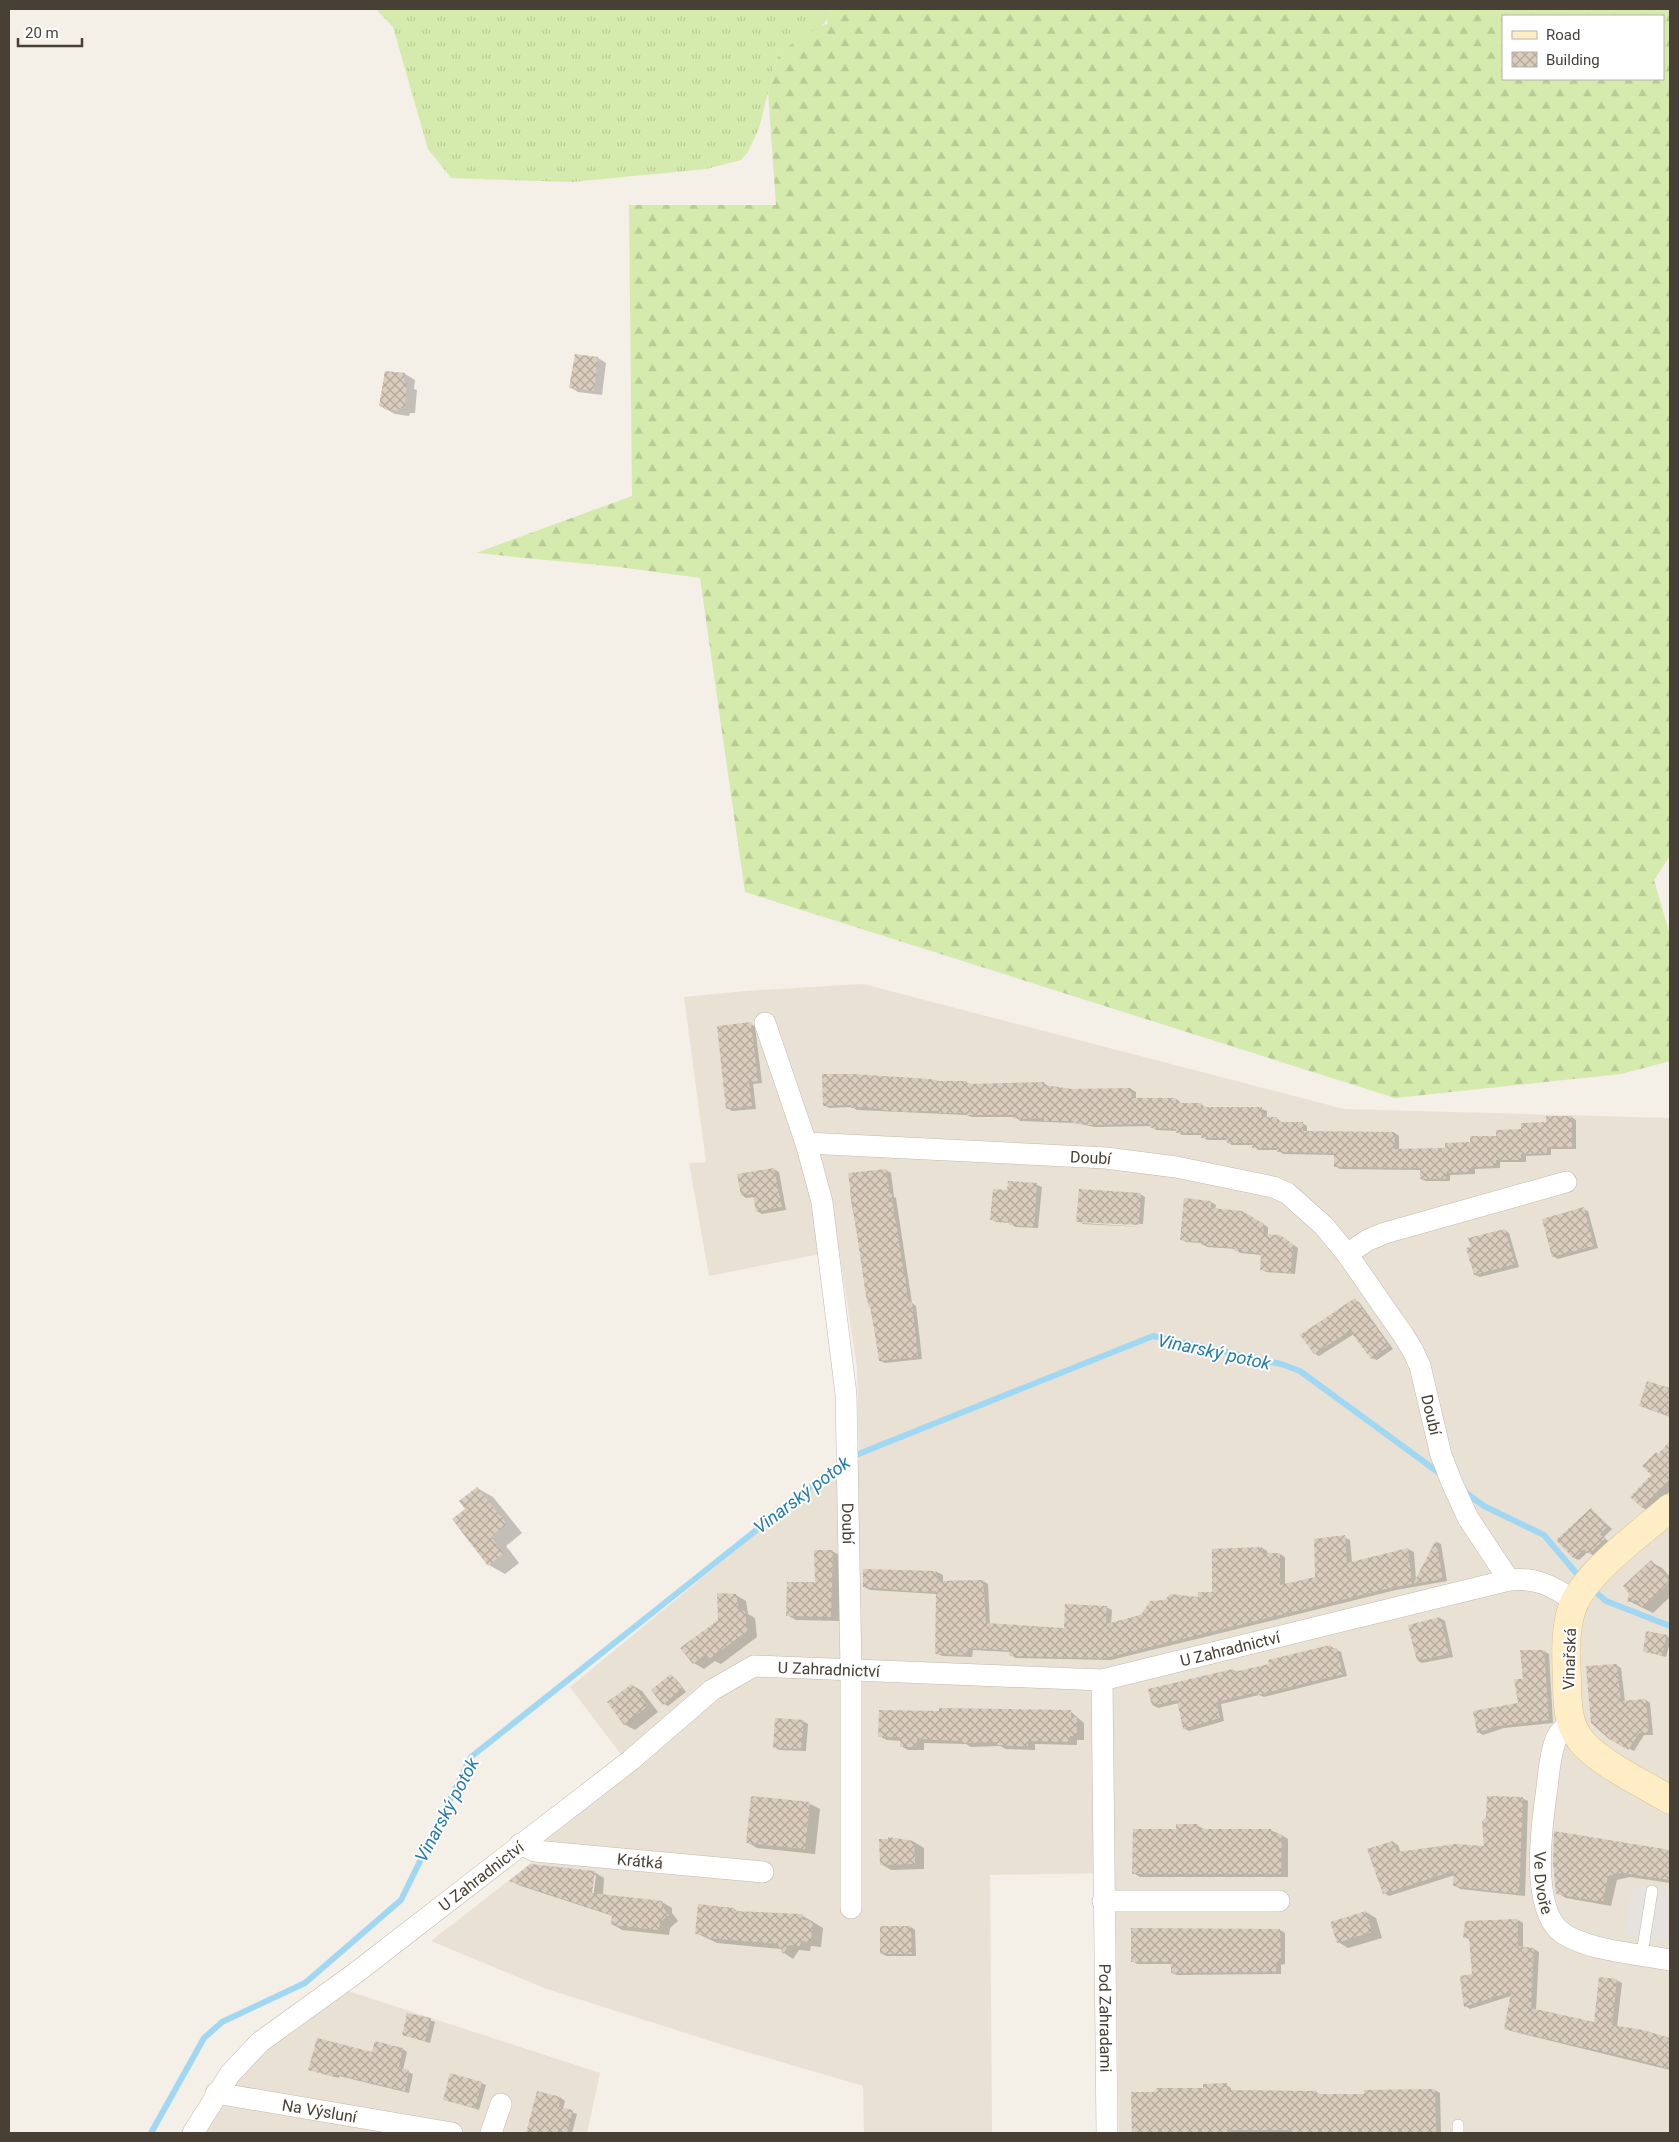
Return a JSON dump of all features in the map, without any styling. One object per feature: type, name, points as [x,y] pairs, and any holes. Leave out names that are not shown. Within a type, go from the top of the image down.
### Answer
[{"type":"street","name":"Doubí","points":[[765,1023],[806,1143],[822,1202],[846,1394],[851,1669],[851,1908]]},
{"type":"street","name":"Doubí","points":[[806,1143],[1106,1158],[1176,1167],[1257,1183],[1287,1193],[1324,1226],[1347,1254],[1413,1351],[1420,1366],[1442,1455],[1452,1483],[1468,1518],[1509,1580]]},
{"type":"street","points":[[1347,1254],[1368,1240],[1385,1233],[1566,1182]]},
{"type":"street","name":"Vinařská","points":[[1670,1508],[1594,1576],[1575,1601],[1570,1615],[1566,1652],[1568,1705],[1571,1722],[1578,1736],[1589,1750],[1670,1800]]},
{"type":"street","name":"U Zahradnictví","points":[[193,2133],[230,2074],[260,2042],[353,1976],[520,1844],[631,1760],[712,1690],[754,1666],[1102,1680],[1509,1580],[1534,1580],[1561,1592],[1575,1601]]},
{"type":"street","name":"Pod Zahradami","points":[[1102,1680],[1107,2133]]},
{"type":"street","name":"Ve Dvoře","points":[[1571,1722],[1562,1729],[1554,1745],[1541,1832],[1541,1876],[1549,1915],[1559,1930],[1575,1940],[1593,1946],[1670,1960]]},
{"type":"street","name":"Krátká","points":[[520,1844],[535,1851],[763,1872]]},
{"type":"street","points":[[1103,1901],[1280,1901]]},
{"type":"street","name":"Na Výsluní","points":[[216,2094],[452,2133]]},
{"type":"street","points":[[491,2133],[500,2104]]},
{"type":"lane","points":[[1642,1954],[1652,1891]]},
{"type":"shaded area","points":[[863,984],[1344,1109],[1670,1118],[1670,2133],[1119,2133],[1115,1873],[990,1875],[992,2133],[864,2133],[863,2086],[720,2044],[544,1988],[431,1941],[530,1864],[540,1843],[632,1769],[570,1687],[829,1473],[859,1460],[857,1367],[839,1250],[709,1276],[689,1163],[706,1162],[684,997],[745,991]]},
{"type":"shaded area","points":[[1633,1885],[1670,1891],[1670,1914],[1666,1942],[1624,1934]]},
{"type":"shaded area","points":[[348,1991],[600,2073],[587,2133],[196,2133],[216,2093],[290,2021]]},
{"type":"green space","points":[[376,9],[831,9],[826,21],[819,28],[782,50],[776,61],[759,128],[748,152],[741,160],[706,169],[572,182],[451,178],[428,149],[393,27]]},
{"type":"green space","points":[[831,9],[1670,9],[1670,856],[1654,880],[1670,935],[1670,1061],[1621,1074],[1395,1098],[745,892],[700,578],[619,567],[476,553],[632,496],[629,205],[776,205],[768,92],[776,61],[782,50],[822,25],[828,24],[827,19]]},
{"type":"building","points":[[575,354],[598,357],[594,391],[569,388]]},
{"type":"building","points":[[385,371],[405,373],[404,382],[407,383],[405,408],[400,408],[398,411],[384,409],[383,406],[379,406]]},
{"type":"building","points":[[751,1022],[758,1081],[749,1082],[752,1106],[726,1109],[717,1026]]},
{"type":"building","points":[[822,1074],[967,1081],[967,1084],[1044,1082],[1044,1085],[1072,1089],[1131,1088],[1132,1098],[1176,1098],[1176,1103],[1201,1103],[1201,1107],[1262,1107],[1262,1117],[1277,1117],[1277,1122],[1303,1122],[1303,1131],[1395,1132],[1394,1149],[1445,1148],[1445,1143],[1470,1142],[1470,1136],[1496,1136],[1496,1130],[1521,1129],[1521,1123],[1546,1122],[1546,1116],[1572,1116],[1572,1147],[1547,1147],[1547,1153],[1521,1154],[1521,1160],[1496,1160],[1496,1166],[1471,1167],[1471,1172],[1446,1173],[1446,1179],[1420,1179],[1420,1168],[1334,1167],[1334,1153],[1277,1152],[1277,1148],[1252,1148],[1252,1143],[1227,1143],[1226,1138],[1201,1138],[1201,1133],[1176,1133],[1176,1129],[1150,1128],[1150,1124],[1090,1125],[1073,1123],[1073,1121],[1044,1121],[1044,1118],[1014,1119],[1014,1115],[965,1115],[965,1113],[937,1113],[937,1111],[897,1112],[866,1107],[851,1108],[851,1105],[823,1106]]},
{"type":"building","points":[[774,1168],[782,1207],[756,1212],[753,1194],[741,1196],[737,1174]]},
{"type":"building","points":[[886,1169],[890,1194],[892,1194],[908,1302],[912,1302],[918,1357],[879,1361],[871,1307],[869,1307],[866,1296],[848,1173]]},
{"type":"building","points":[[1008,1181],[1037,1183],[1034,1227],[1009,1225],[1009,1222],[990,1220],[993,1189],[1007,1190]]},
{"type":"building","points":[[1079,1189],[1141,1193],[1139,1225],[1076,1222]]},
{"type":"building","points":[[1184,1198],[1211,1201],[1211,1208],[1242,1211],[1264,1224],[1263,1234],[1280,1235],[1293,1244],[1291,1273],[1260,1270],[1261,1253],[1234,1251],[1235,1248],[1201,1245],[1201,1242],[1180,1240]]},
{"type":"building","points":[[1584,1207],[1594,1246],[1552,1257],[1542,1219]]},
{"type":"building","points":[[1505,1229],[1515,1264],[1474,1275],[1466,1248],[1471,1247],[1468,1238]]},
{"type":"building","points":[[1355,1298],[1389,1346],[1371,1359],[1350,1331],[1314,1354],[1300,1335]]},
{"type":"building","points":[[1647,1381],[1670,1388],[1670,1416],[1639,1406]]},
{"type":"building","points":[[1670,1441],[1670,1480],[1642,1508],[1630,1497],[1651,1475],[1642,1466],[1656,1452],[1658,1454]]},
{"type":"building","points":[[477,1487],[507,1524],[491,1537],[504,1553],[488,1566],[452,1519],[465,1509],[459,1501]]},
{"type":"building","points":[[1591,1508],[1608,1526],[1600,1534],[1605,1539],[1589,1554],[1584,1549],[1574,1559],[1556,1540]]},
{"type":"building","points":[[1345,1535],[1347,1563],[1408,1548],[1412,1584],[1105,1658],[1009,1656],[1009,1651],[968,1648],[967,1655],[935,1654],[936,1591],[920,1592],[863,1587],[863,1569],[937,1571],[938,1581],[983,1580],[986,1623],[1064,1628],[1065,1604],[1107,1606],[1106,1624],[1141,1615],[1150,1601],[1165,1600],[1170,1594],[1198,1597],[1198,1592],[1212,1592],[1212,1549],[1262,1547],[1263,1553],[1280,1553],[1280,1585],[1315,1577],[1314,1539]]},
{"type":"building","points":[[1436,1540],[1443,1579],[1413,1584]]},
{"type":"building","points":[[814,1550],[833,1550],[831,1617],[786,1616],[787,1582],[815,1582]]},
{"type":"building","points":[[1651,1560],[1670,1582],[1643,1608],[1636,1600],[1627,1602],[1629,1594],[1623,1586]]},
{"type":"building","points":[[717,1593],[736,1594],[739,1610],[745,1611],[747,1631],[710,1659],[706,1654],[693,1664],[680,1648],[718,1620]]},
{"type":"building","points":[[1440,1617],[1449,1654],[1417,1661],[1408,1625]]},
{"type":"building","points":[[1646,1631],[1667,1635],[1662,1655],[1643,1652]]},
{"type":"building","points":[[1330,1645],[1331,1649],[1337,1648],[1343,1674],[1258,1695],[1257,1692],[1217,1702],[1220,1718],[1183,1729],[1177,1700],[1152,1706],[1148,1689],[1233,1669],[1234,1672],[1269,1664],[1268,1660]]},
{"type":"building","points":[[1520,1650],[1544,1650],[1549,1720],[1498,1726],[1477,1733],[1473,1711],[1518,1703],[1514,1679],[1523,1679]]},
{"type":"building","points":[[1617,1664],[1621,1701],[1646,1699],[1649,1733],[1639,1733],[1628,1750],[1609,1739],[1591,1723],[1586,1666]]},
{"type":"building","points":[[671,1674],[683,1689],[663,1705],[651,1690]]},
{"type":"building","points":[[632,1684],[648,1706],[624,1725],[607,1702]]},
{"type":"building","points":[[939,1708],[1071,1710],[1071,1717],[1077,1717],[1077,1736],[1070,1736],[1070,1742],[1028,1741],[1028,1747],[997,1745],[997,1742],[962,1743],[962,1741],[917,1739],[917,1747],[900,1747],[900,1737],[878,1737],[879,1710],[939,1711]]},
{"type":"building","points":[[775,1718],[804,1720],[801,1749],[773,1748]]},
{"type":"building","points":[[751,1796],[810,1802],[805,1849],[746,1843]]},
{"type":"building","points":[[1487,1796],[1523,1797],[1519,1894],[1453,1886],[1454,1871],[1383,1894],[1367,1849],[1393,1841],[1397,1852],[1456,1844],[1484,1846],[1482,1822],[1486,1817]]},
{"type":"building","points":[[1176,1824],[1198,1824],[1198,1829],[1271,1829],[1271,1834],[1282,1834],[1281,1874],[1132,1874],[1133,1829],[1176,1829]]},
{"type":"building","points":[[1554,1831],[1670,1850],[1670,1880],[1621,1873],[1608,1876],[1603,1902],[1556,1894],[1553,1863]]},
{"type":"building","points":[[888,1837],[914,1841],[915,1864],[880,1865],[879,1839],[888,1839]]},
{"type":"building","points":[[530,1864],[595,1871],[592,1893],[662,1901],[662,1906],[669,1915],[660,1922],[659,1930],[611,1925],[612,1915],[509,1881]]},
{"type":"building","points":[[698,1904],[734,1908],[734,1911],[803,1914],[803,1920],[813,1921],[811,1942],[801,1941],[800,1946],[789,1945],[783,1954],[778,1944],[705,1938],[706,1935],[695,1934]]},
{"type":"building","points":[[1366,1911],[1372,1932],[1337,1943],[1330,1922]]},
{"type":"building","points":[[1518,1919],[1518,1946],[1534,1948],[1531,2008],[1594,2022],[1599,1977],[1617,1979],[1612,2025],[1643,2030],[1670,2038],[1670,2069],[1504,2029],[1511,1992],[1464,2007],[1460,1976],[1472,1974],[1469,1937],[1463,1938],[1465,1921]]},
{"type":"building","points":[[880,1926],[911,1926],[912,1954],[880,1954]]},
{"type":"building","points":[[1131,1928],[1280,1929],[1281,1962],[1276,1962],[1276,1972],[1171,1973],[1171,1962],[1131,1962]]},
{"type":"building","points":[[407,2013],[431,2018],[425,2041],[402,2035]]},
{"type":"building","points":[[317,2038],[372,2052],[375,2041],[403,2048],[399,2067],[409,2070],[405,2091],[335,2074],[334,2077],[308,2070]]},
{"type":"building","points":[[450,2073],[482,2082],[475,2108],[443,2100]]},
{"type":"building","points":[[1227,2083],[1227,2090],[1317,2091],[1317,2094],[1364,2094],[1364,2090],[1435,2089],[1436,2132],[1292,2133],[1292,2130],[1227,2130],[1227,2133],[1132,2133],[1131,2092],[1156,2092],[1156,2088],[1203,2088],[1203,2084]]},
{"type":"building","points":[[537,2091],[561,2097],[559,2107],[573,2110],[567,2133],[526,2133]]},
{"type":"waterway","name":"Vinarský potok","points":[[851,1457],[1153,1336],[1281,1364],[1300,1371],[1442,1475]]},
{"type":"waterway","name":"Vinarský potok","points":[[151,2133],[204,2038],[222,2022],[305,1983],[401,1900],[471,1757],[842,1462]]},
{"type":"waterway","name":"Vinarský potok","points":[[1462,1490],[1484,1506],[1544,1535],[1582,1580]]},
{"type":"waterway","name":"Vinarský potok","points":[[1591,1588],[1606,1601],[1670,1626]]}]
